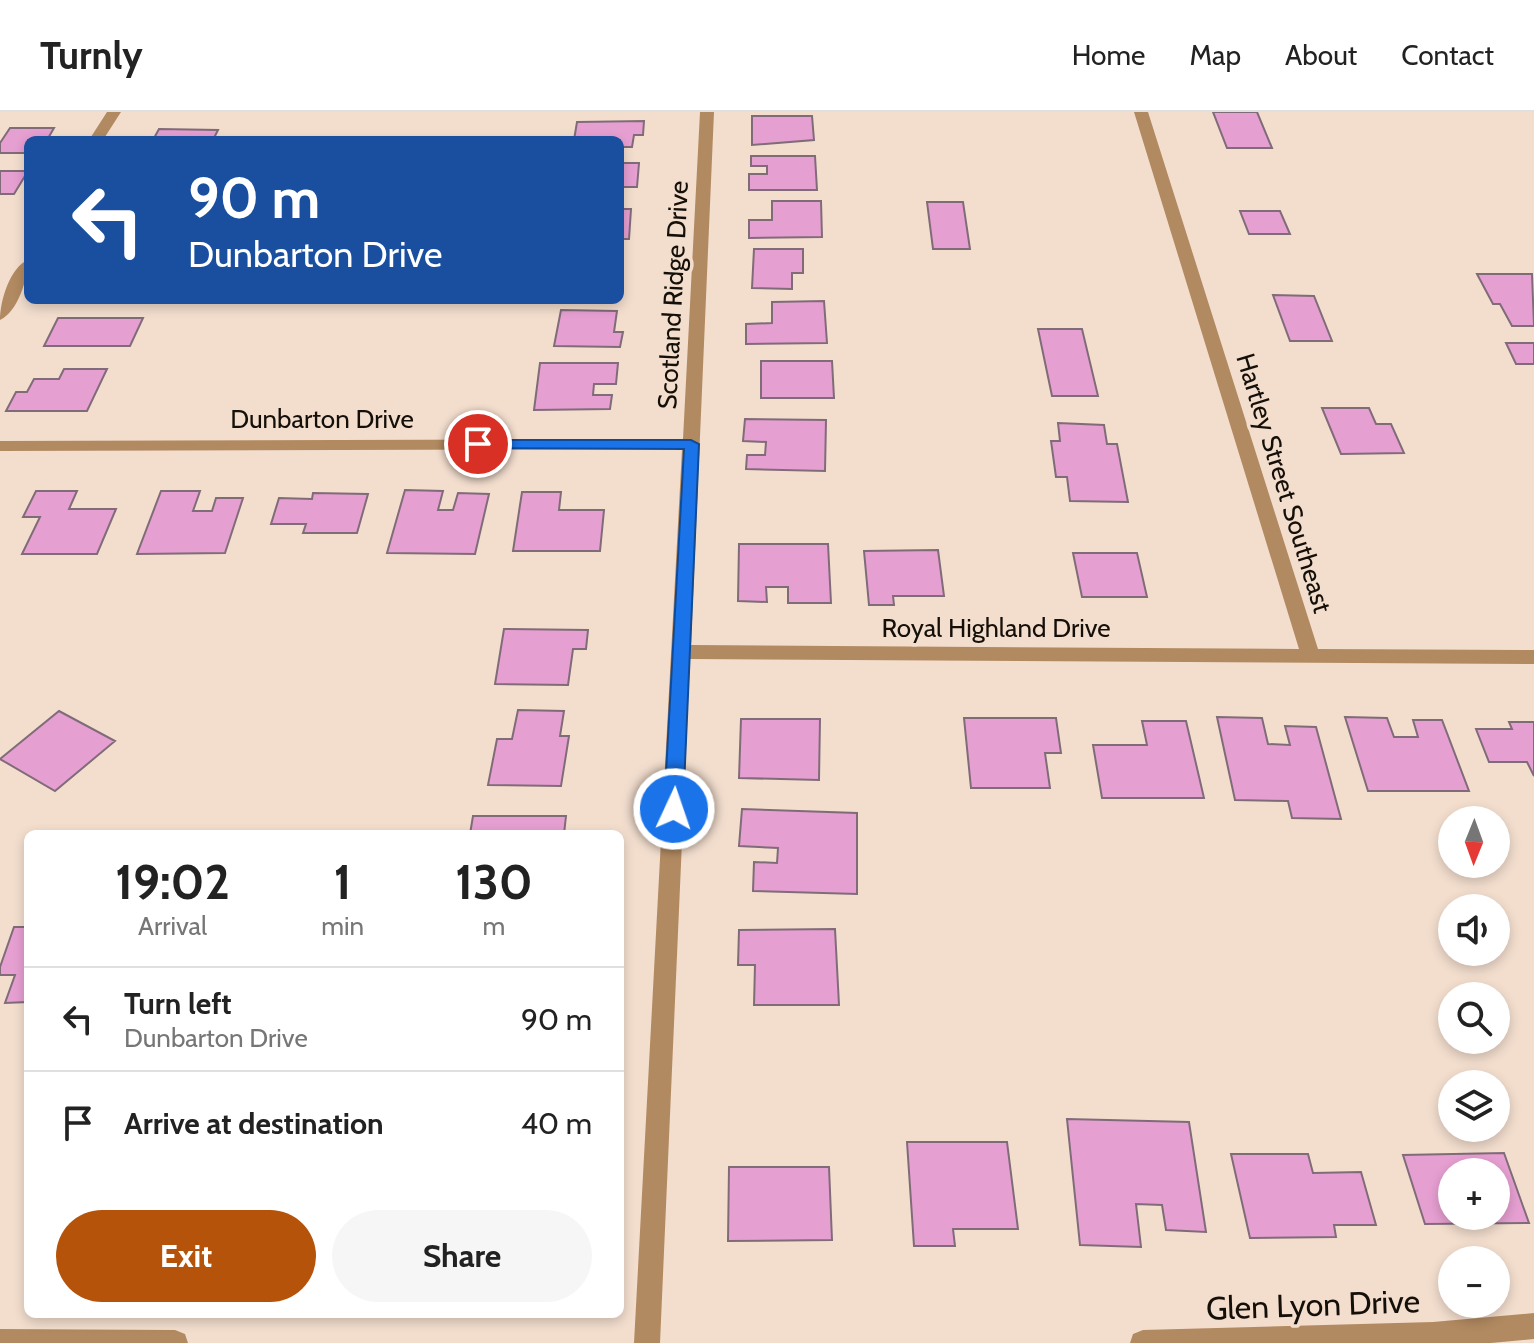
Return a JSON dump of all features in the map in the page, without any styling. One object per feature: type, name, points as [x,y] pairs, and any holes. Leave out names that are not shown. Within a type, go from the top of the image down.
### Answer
[{"type":"street","points":[[99,136],[114,112]]},
{"type":"street","name":"Scotland Ridge Drive","points":[[647,1343],[707,112]]},
{"type":"street","name":"Hartley Street Southeast","points":[[1141,112],[1311,656]]},
{"type":"street","points":[[0,315],[24,271]]},
{"type":"street","name":"Dunbarton Drive","points":[[0,446],[691,444]]},
{"type":"street","name":"Royal Highland Drive","points":[[682,652],[1311,656]]},
{"type":"street","points":[[1311,656],[1534,657]]},
{"type":"street","name":"Glen Lyon Drive","points":[[1143,1343],[1403,1336],[1534,1326]]},
{"type":"street","points":[[0,1342],[175,1343]]},
{"type":"building","points":[[1213,112],[1257,112],[1272,148],[1227,148]]},
{"type":"building","points":[[752,116],[812,116],[814,140],[752,145]]},
{"type":"building","points":[[644,121],[643,135],[634,135],[632,147],[624,147],[624,136],[575,136],[577,122]]},
{"type":"building","points":[[10,128],[54,128],[49,136],[24,136],[24,153],[0,153],[0,143]]},
{"type":"building","points":[[159,129],[218,130],[215,136],[155,136]]},
{"type":"building","points":[[751,156],[815,156],[817,190],[749,190],[749,174],[767,174],[767,166],[751,166]]},
{"type":"building","points":[[624,163],[639,163],[637,187],[624,187]]},
{"type":"building","points":[[0,171],[24,171],[24,178],[14,194],[0,194]]},
{"type":"building","points":[[772,201],[821,201],[822,237],[749,238],[749,220],[772,220]]},
{"type":"building","points":[[927,202],[963,202],[970,249],[933,249]]},
{"type":"building","points":[[624,209],[631,209],[629,239],[624,239]]},
{"type":"building","points":[[1240,211],[1280,211],[1290,234],[1249,234]]},
{"type":"building","points":[[754,249],[803,249],[803,273],[792,273],[792,289],[752,288]]},
{"type":"building","points":[[1477,274],[1532,274],[1534,326],[1512,326],[1500,304],[1493,304]]},
{"type":"building","points":[[1273,295],[1314,296],[1332,341],[1290,341]]},
{"type":"building","points":[[824,301],[827,343],[746,344],[746,324],[772,323],[772,302]]},
{"type":"building","points":[[561,310],[617,311],[614,332],[623,332],[620,347],[554,346]]},
{"type":"building","points":[[58,318],[143,318],[130,346],[44,346]]},
{"type":"building","points":[[1038,329],[1082,329],[1098,396],[1052,396]]},
{"type":"building","points":[[1506,343],[1534,343],[1534,364],[1516,364]]},
{"type":"building","points":[[761,361],[832,361],[834,398],[761,398]]},
{"type":"building","points":[[540,363],[618,363],[616,384],[594,384],[593,395],[612,395],[610,409],[534,410]]},
{"type":"building","points":[[64,369],[107,369],[87,411],[6,411],[16,392],[27,392],[34,379],[59,379]]},
{"type":"building","points":[[1322,408],[1369,408],[1376,424],[1391,424],[1404,453],[1341,454]]},
{"type":"building","points":[[745,419],[826,420],[825,471],[746,469],[747,455],[765,455],[766,442],[743,441]]},
{"type":"building","points":[[1058,423],[1104,425],[1107,444],[1117,444],[1128,502],[1070,501],[1067,477],[1056,477],[1051,441],[1060,441]]},
{"type":"building","points":[[405,490],[443,491],[438,510],[453,510],[458,493],[489,494],[475,554],[387,553]]},
{"type":"building","points":[[36,491],[77,491],[69,509],[116,509],[97,554],[22,554],[40,517],[23,517]]},
{"type":"building","points":[[161,491],[200,491],[193,511],[212,511],[216,498],[243,498],[225,553],[137,554]]},
{"type":"building","points":[[522,492],[561,492],[559,510],[604,510],[600,551],[513,551]]},
{"type":"building","points":[[313,493],[368,494],[357,533],[303,533],[306,524],[271,524],[279,498],[312,499]]},
{"type":"building","points":[[739,544],[828,544],[831,603],[788,603],[788,587],[766,587],[767,602],[738,601]]},
{"type":"building","points":[[938,550],[944,596],[893,596],[894,605],[869,605],[864,551]]},
{"type":"building","points":[[1073,553],[1137,553],[1147,597],[1082,597]]},
{"type":"building","points":[[504,629],[588,630],[586,649],[573,649],[568,685],[495,684]]},
{"type":"building","points":[[518,710],[564,711],[560,736],[569,736],[561,786],[488,785],[497,739],[512,739]]},
{"type":"building","points":[[59,711],[115,741],[55,791],[0,759]]},
{"type":"building","points":[[1217,717],[1262,718],[1268,744],[1290,745],[1285,726],[1316,727],[1341,819],[1292,818],[1288,801],[1235,800]]},
{"type":"building","points":[[1345,717],[1387,718],[1394,737],[1418,737],[1413,720],[1442,720],[1469,791],[1368,791]]},
{"type":"building","points":[[964,718],[1056,718],[1061,753],[1045,753],[1050,788],[971,788]]},
{"type":"building","points":[[741,719],[820,719],[819,780],[739,778]]},
{"type":"building","points":[[1142,721],[1186,721],[1204,798],[1102,798],[1093,745],[1147,745]]},
{"type":"building","points":[[1509,722],[1534,722],[1534,776],[1527,762],[1489,762],[1476,729],[1512,729]]},
{"type":"building","points":[[742,809],[857,813],[857,894],[753,891],[754,862],[777,863],[778,848],[739,846]]},
{"type":"building","points":[[473,816],[566,816],[564,830],[471,830]]},
{"type":"building","points":[[14,927],[24,927],[24,1002],[5,1003],[15,975],[0,975]]},
{"type":"building","points":[[835,929],[839,1005],[754,1005],[755,965],[738,965],[739,930]]},
{"type":"building","points":[[1067,1119],[1189,1122],[1206,1232],[1166,1230],[1162,1205],[1136,1204],[1141,1247],[1080,1245]]},
{"type":"building","points":[[907,1142],[1007,1142],[1018,1229],[953,1229],[955,1246],[914,1246]]},
{"type":"building","points":[[1504,1153],[1506,1158],[1438,1158],[1438,1224],[1425,1224],[1403,1155]]},
{"type":"building","points":[[1231,1154],[1308,1154],[1313,1173],[1361,1172],[1376,1225],[1334,1225],[1336,1237],[1250,1238]]},
{"type":"building","points":[[729,1167],[829,1167],[832,1240],[728,1241]]},
{"type":"building","points":[[1510,1170],[1529,1223],[1510,1223]]},
{"type":"route","points":[[478,444],[691,444],[674,809]]}]
